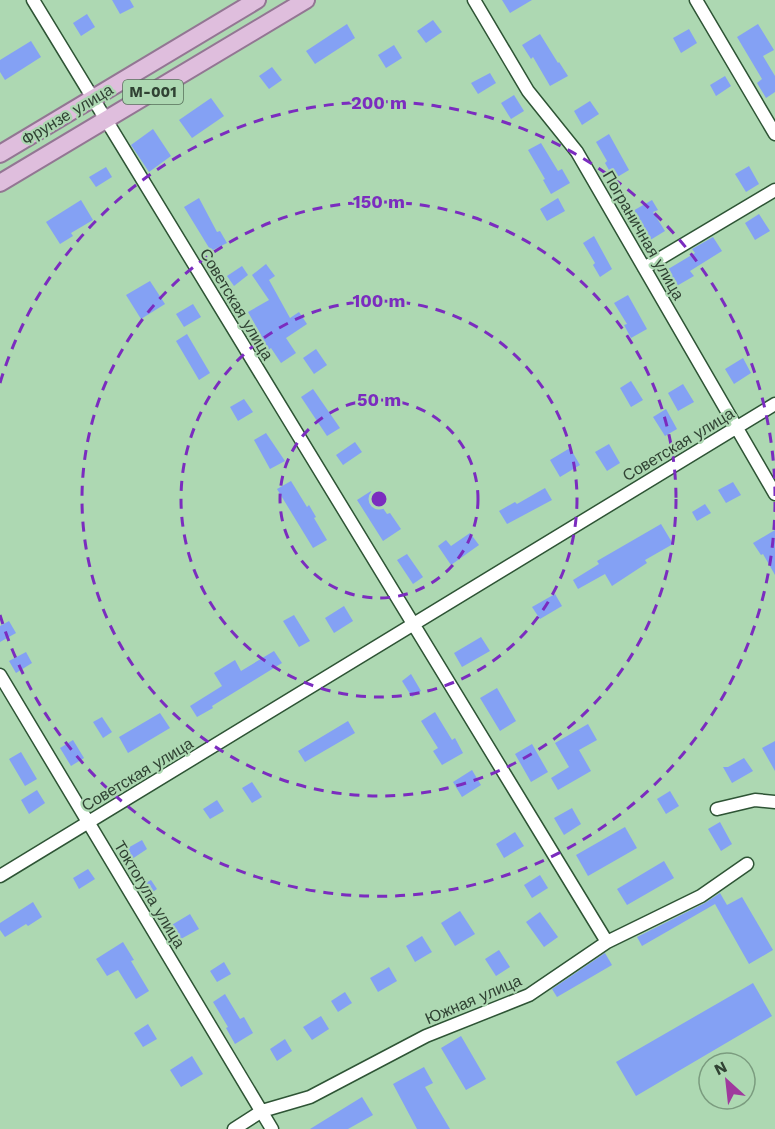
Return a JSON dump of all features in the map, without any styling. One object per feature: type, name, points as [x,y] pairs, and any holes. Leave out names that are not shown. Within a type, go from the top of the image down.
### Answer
[{"type":"main road","name":"Фрунзе улица","points":[[0,154],[257,0]]},
{"type":"main road","name":"Фрунзе улица","points":[[0,183],[306,0]]},
{"type":"street","name":"Советская улица","points":[[33,0],[607,942]]},
{"type":"street","name":"Пограничная улица","points":[[474,0],[528,91],[577,152],[775,494]]},
{"type":"street","points":[[696,0],[775,134]]},
{"type":"street","points":[[644,268],[775,190]]},
{"type":"street","name":"Советская улица","points":[[0,876],[775,404]]},
{"type":"street","name":"Токтогула улица","points":[[0,675],[272,1129]]},
{"type":"street","points":[[717,809],[755,801],[775,802]]},
{"type":"street","name":"Южная улица","points":[[234,1129],[262,1111],[310,1097],[426,1036],[529,995],[607,942],[701,896],[747,864]]},
{"type":"building","points":[[112,0],[130,0],[134,7],[120,14]]},
{"type":"building","points":[[502,0],[532,0],[510,13]]},
{"type":"building","points":[[87,14],[95,27],[81,36],[73,23]]},
{"type":"building","points":[[433,20],[442,32],[426,43],[417,31]]},
{"type":"building","points":[[347,24],[355,38],[315,64],[306,51]]},
{"type":"building","points":[[758,24],[774,50],[763,56],[775,76],[775,92],[766,98],[757,83],[762,79],[737,37]]},
{"type":"building","points":[[689,29],[697,43],[681,53],[673,38]]},
{"type":"building","points":[[540,34],[568,76],[550,86],[533,57],[531,59],[522,45]]},
{"type":"building","points":[[31,41],[41,57],[5,80],[0,72],[0,60]]},
{"type":"building","points":[[394,45],[402,58],[386,68],[378,55]]},
{"type":"building","points":[[272,67],[282,80],[269,89],[259,76]]},
{"type":"building","points":[[490,73],[496,83],[478,94],[471,83]]},
{"type":"building","points":[[725,76],[731,86],[716,96],[710,85]]},
{"type":"building","points":[[514,95],[524,111],[511,119],[501,103]]},
{"type":"building","points":[[211,98],[224,116],[192,138],[179,120]]},
{"type":"building","points":[[590,101],[599,114],[582,125],[574,111]]},
{"type":"building","points":[[153,129],[171,156],[149,172],[131,145]]},
{"type":"building","points":[[609,134],[629,170],[614,179],[596,142]]},
{"type":"building","points":[[541,143],[558,171],[562,169],[570,183],[551,194],[528,150]]},
{"type":"building","points":[[749,166],[759,184],[746,192],[735,174]]},
{"type":"building","points":[[106,167],[112,177],[96,187],[89,177]]},
{"type":"building","points":[[199,198],[217,232],[220,231],[227,243],[211,251],[184,207]]},
{"type":"building","points":[[558,198],[565,211],[547,221],[540,209]]},
{"type":"building","points":[[81,200],[93,220],[71,233],[73,236],[60,244],[46,222]]},
{"type":"building","points":[[652,200],[658,210],[653,212],[665,231],[647,242],[631,212]]},
{"type":"building","points":[[759,214],[770,231],[755,240],[745,223]]},
{"type":"building","points":[[594,236],[612,269],[600,277],[583,243]]},
{"type":"building","points":[[713,237],[722,251],[690,271],[694,276],[675,287],[665,271],[695,253],[692,249]]},
{"type":"building","points":[[266,264],[275,276],[269,280],[290,318],[299,312],[307,324],[286,338],[296,353],[281,363],[271,348],[267,351],[259,339],[262,337],[248,312],[269,300],[252,275]]},
{"type":"building","points":[[242,266],[248,275],[234,286],[227,276]]},
{"type":"building","points":[[150,281],[165,304],[141,319],[126,295]]},
{"type":"building","points":[[628,295],[647,329],[631,338],[624,325],[627,324],[614,303]]},
{"type":"building","points":[[193,304],[201,317],[184,327],[176,314]]},
{"type":"building","points":[[187,334],[210,373],[199,380],[176,341]]},
{"type":"building","points":[[316,349],[327,365],[314,374],[303,358]]},
{"type":"building","points":[[743,358],[751,373],[734,384],[725,369]]},
{"type":"building","points":[[631,381],[643,400],[631,407],[620,388]]},
{"type":"building","points":[[683,384],[694,402],[678,411],[668,393]]},
{"type":"building","points":[[313,389],[340,428],[327,436],[301,397]]},
{"type":"building","points":[[244,399],[253,412],[238,421],[230,407]]},
{"type":"building","points":[[666,409],[677,429],[665,436],[653,417]]},
{"type":"building","points":[[266,433],[285,461],[270,469],[254,440]]},
{"type":"building","points":[[355,442],[362,452],[343,465],[336,455]]},
{"type":"building","points":[[609,444],[620,463],[607,471],[595,452]]},
{"type":"building","points":[[570,448],[580,465],[560,477],[550,460]]},
{"type":"building","points":[[291,481],[307,507],[309,505],[327,540],[313,548],[277,489]]},
{"type":"building","points":[[733,482],[741,495],[726,503],[718,490]]},
{"type":"building","points":[[545,488],[552,500],[507,524],[499,511]]},
{"type":"building","points":[[371,491],[401,529],[383,541],[357,500]]},
{"type":"building","points":[[705,504],[711,513],[697,521],[692,512]]},
{"type":"building","points":[[661,524],[673,544],[645,560],[647,563],[612,586],[605,574],[578,589],[573,580],[599,564],[597,561]]},
{"type":"building","points":[[775,530],[775,575],[763,554],[761,555],[753,543]]},
{"type":"building","points":[[470,533],[479,545],[451,565],[438,546],[446,540],[451,546]]},
{"type":"building","points":[[407,554],[423,577],[413,584],[397,560]]},
{"type":"building","points":[[555,594],[562,606],[540,619],[532,607]]},
{"type":"building","points":[[344,606],[353,621],[334,633],[325,618]]},
{"type":"building","points":[[294,615],[310,641],[299,647],[283,621]]},
{"type":"building","points":[[9,621],[16,633],[0,642],[0,626]]},
{"type":"building","points":[[481,637],[490,651],[462,667],[454,653]]},
{"type":"building","points":[[274,651],[282,663],[197,717],[190,706],[222,686],[214,673],[235,660],[241,671]]},
{"type":"building","points":[[26,652],[32,663],[16,673],[9,661]]},
{"type":"building","points":[[411,674],[421,691],[412,697],[402,681]]},
{"type":"building","points":[[497,688],[516,721],[500,731],[480,698]]},
{"type":"building","points":[[435,712],[452,740],[455,738],[463,753],[442,765],[433,751],[438,748],[421,721]]},
{"type":"building","points":[[160,713],[170,728],[128,753],[119,737]]},
{"type":"building","points":[[102,717],[112,732],[103,738],[93,722]]},
{"type":"building","points":[[348,721],[355,733],[305,762],[298,751]]},
{"type":"building","points":[[588,724],[597,740],[579,750],[591,771],[558,790],[551,778],[569,767],[555,743]]},
{"type":"building","points":[[73,740],[84,758],[71,766],[60,748]]},
{"type":"building","points":[[775,741],[775,771],[762,748]]},
{"type":"building","points":[[532,744],[548,772],[531,782],[515,754]]},
{"type":"building","points":[[21,752],[37,779],[25,786],[9,759]]},
{"type":"building","points":[[744,758],[753,771],[732,783],[723,767],[728,767]]},
{"type":"building","points":[[472,770],[481,785],[462,797],[453,782]]},
{"type":"building","points":[[252,782],[262,797],[252,803],[242,788]]},
{"type":"building","points":[[37,790],[45,803],[29,814],[21,800]]},
{"type":"building","points":[[670,791],[679,806],[666,814],[657,799]]},
{"type":"building","points":[[217,800],[224,811],[210,819],[203,809]]},
{"type":"building","points":[[572,808],[581,824],[564,835],[554,818]]},
{"type":"building","points":[[720,822],[732,844],[721,851],[708,829]]},
{"type":"building","points":[[625,827],[637,848],[588,876],[576,855]]},
{"type":"building","points":[[515,832],[524,846],[504,858],[496,844]]},
{"type":"building","points":[[142,840],[147,849],[132,859],[126,849]]},
{"type":"building","points":[[664,861],[674,878],[627,905],[617,889]]},
{"type":"building","points":[[88,869],[95,879],[79,889],[73,878]]},
{"type":"building","points":[[540,875],[548,888],[532,898],[524,885]]},
{"type":"building","points":[[151,880],[157,889],[148,895],[142,885]]},
{"type":"building","points":[[720,893],[727,905],[742,897],[773,950],[749,964],[715,904],[642,946],[637,937],[705,903]]},
{"type":"building","points":[[33,902],[42,917],[5,937],[0,930],[0,923]]},
{"type":"building","points":[[460,911],[475,934],[455,946],[441,923]]},
{"type":"building","points":[[540,912],[558,937],[544,947],[526,922]]},
{"type":"building","points":[[190,914],[199,929],[179,940],[170,926]]},
{"type":"building","points":[[422,936],[432,952],[415,962],[406,946]]},
{"type":"building","points":[[123,942],[134,960],[131,961],[149,991],[136,999],[118,970],[107,976],[96,959]]},
{"type":"building","points":[[499,950],[510,967],[496,976],[485,959]]},
{"type":"building","points":[[605,953],[612,965],[557,997],[552,989]]},
{"type":"building","points":[[224,962],[231,974],[217,982],[210,971]]},
{"type":"building","points":[[389,967],[397,981],[378,992],[370,978]]},
{"type":"building","points":[[753,983],[772,1016],[712,1051],[697,1051],[697,1060],[636,1096],[616,1062]]},
{"type":"building","points":[[345,992],[352,1003],[338,1012],[331,1001]]},
{"type":"building","points":[[225,994],[240,1019],[244,1017],[253,1033],[235,1044],[213,1002]]},
{"type":"building","points":[[321,1016],[329,1029],[312,1040],[303,1027]]},
{"type":"building","points":[[148,1024],[157,1039],[143,1047],[134,1033]]},
{"type":"building","points":[[461,1036],[486,1079],[466,1090],[441,1048]]},
{"type":"building","points":[[285,1039],[292,1051],[277,1061],[270,1049]]},
{"type":"building","points":[[192,1056],[203,1074],[181,1087],[170,1070]]},
{"type":"building","points":[[424,1067],[433,1083],[425,1087],[450,1129],[417,1129],[393,1084]]},
{"type":"building","points":[[362,1097],[373,1115],[348,1129],[310,1129]]}]
